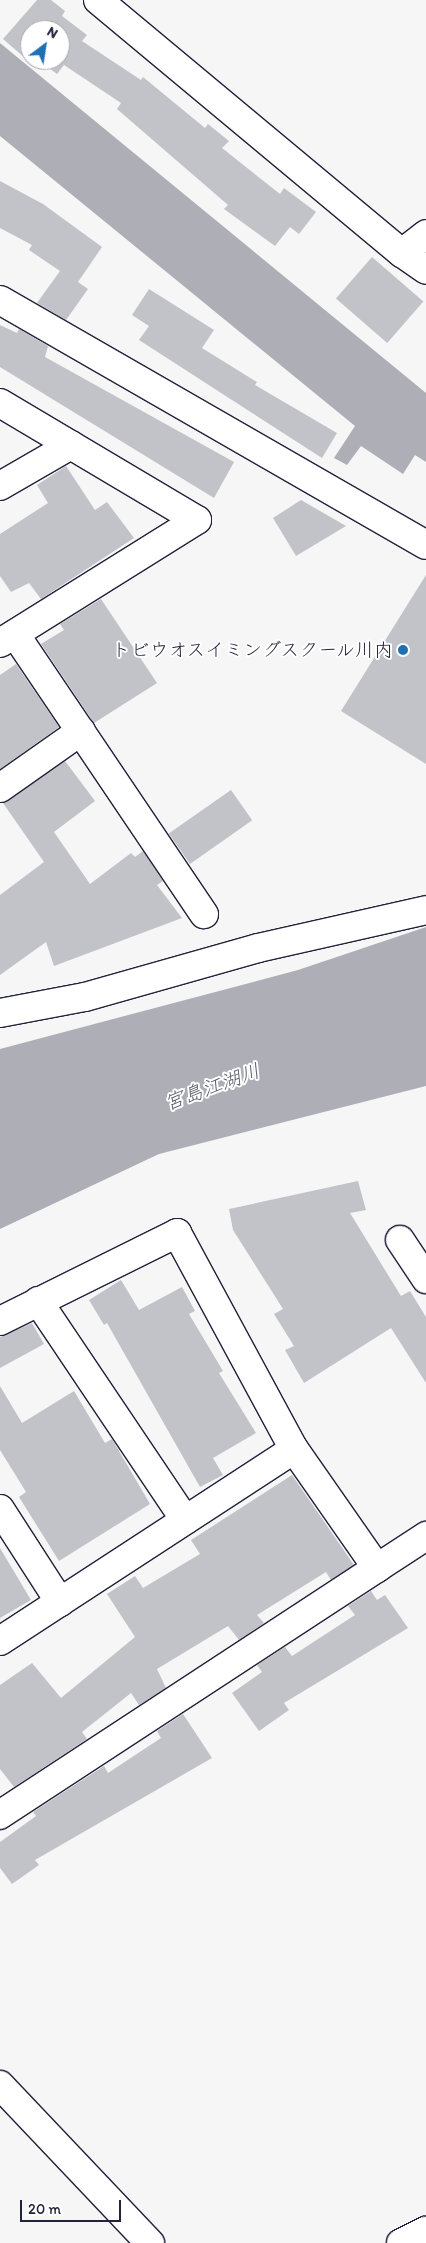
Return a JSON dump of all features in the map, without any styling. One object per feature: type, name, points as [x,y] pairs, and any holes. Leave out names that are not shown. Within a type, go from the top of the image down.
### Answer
[{"type":"street","points":[[98,0],[402,253],[426,270]]},
{"type":"street","points":[[402,253],[426,234]]},
{"type":"street","points":[[0,300],[426,544]]},
{"type":"street","points":[[0,403],[198,520],[8,638],[81,732],[204,914]]},
{"type":"street","points":[[0,486],[71,445]]},
{"type":"street","points":[[0,788],[81,732]]},
{"type":"street","points":[[0,1013],[85,997],[258,948],[426,910]]},
{"type":"street","points":[[0,1321],[177,1233],[294,1449],[377,1568]]},
{"type":"street","points":[[400,1240],[426,1279]]},
{"type":"street","points":[[38,1301],[184,1520]]},
{"type":"street","points":[[0,1641],[294,1449]]},
{"type":"street","points":[[0,1509],[60,1602]]},
{"type":"street","points":[[0,1815],[426,1536]]},
{"type":"street","points":[[0,2086],[150,2243]]},
{"type":"street","points":[[401,2243],[426,2231]]},
{"type":"water","points":[[0,43],[20,59],[20,70],[33,70],[426,393],[426,462],[415,455],[403,474],[361,446],[347,465],[334,458],[355,426],[0,136]]},
{"type":"water","name":"宮島江湖川","points":[[426,927],[426,1086],[159,1154],[0,1229],[0,1049],[298,970]]},
{"type":"building","points":[[37,0],[51,0],[65,11],[62,16],[67,20],[20,20],[20,54],[3,39]]},
{"type":"building","points":[[70,22],[87,35],[82,41],[141,80],[143,77],[205,128],[208,124],[229,141],[222,148],[280,194],[284,188],[316,212],[299,234],[290,227],[275,246],[224,209],[228,205],[117,109],[121,103],[70,69]]},
{"type":"building","points":[[52,70],[60,70],[57,74]]},
{"type":"building","points":[[0,181],[43,204],[102,247],[78,282],[88,289],[66,320],[37,303],[60,271],[29,250],[32,245],[0,228]]},
{"type":"building","points":[[372,257],[423,302],[387,343],[336,299]]},
{"type":"building","points":[[149,289],[214,330],[202,348],[257,382],[255,385],[337,433],[322,458],[139,340],[149,326],[132,315]]},
{"type":"building","points":[[0,325],[17,333],[19,329],[48,346],[45,357],[234,462],[214,498],[0,367]]},
{"type":"building","points":[[66,466],[95,510],[107,502],[134,538],[41,599],[29,583],[11,592],[0,576],[0,534],[48,503],[37,485]]},
{"type":"building","points":[[301,500],[346,526],[296,556],[273,518]]},
{"type":"building","name":"トビウオスイミングスクール川内","points":[[426,575],[426,764],[341,711]]},
{"type":"building","points":[[101,599],[157,683],[94,723],[41,644],[64,630],[60,624]]},
{"type":"building","points":[[16,664],[59,727],[0,769],[0,675]]},
{"type":"building","points":[[65,761],[95,801],[54,832],[90,884],[131,853],[135,857],[143,851],[163,881],[157,885],[182,918],[54,966],[46,942],[0,975],[0,895],[44,862],[3,803]]},
{"type":"building","points":[[231,790],[252,820],[190,864],[169,834]]},
{"type":"building","points":[[358,1181],[366,1210],[350,1213],[401,1296],[410,1291],[426,1317],[426,1383],[391,1328],[304,1383],[285,1350],[294,1346],[274,1314],[283,1309],[233,1230],[229,1209]]},
{"type":"building","points":[[121,1280],[139,1310],[182,1287],[195,1311],[189,1314],[223,1371],[219,1373],[256,1433],[213,1458],[223,1475],[200,1487],[107,1323],[104,1325],[89,1300]]},
{"type":"building","points":[[32,1323],[44,1344],[0,1368],[0,1337]]},
{"type":"building","points":[[0,1386],[22,1423],[74,1391],[105,1443],[112,1439],[150,1504],[59,1561],[19,1497],[26,1492],[0,1450]]},
{"type":"building","points":[[292,1475],[354,1565],[331,1580],[326,1572],[257,1615],[264,1623],[239,1640],[228,1626],[157,1669],[166,1688],[139,1705],[131,1693],[82,1732],[87,1739],[14,1787],[0,1769],[0,1685],[32,1663],[61,1698],[135,1637],[107,1594],[135,1576],[143,1588],[200,1554],[191,1540]]},
{"type":"building","points":[[0,1548],[31,1600],[0,1618]]},
{"type":"building","points":[[371,1591],[377,1600],[385,1595],[408,1628],[284,1703],[289,1710],[259,1731],[232,1693],[262,1672],[257,1665],[285,1647],[292,1656],[355,1615],[348,1606]]},
{"type":"building","points":[[183,1714],[212,1758],[35,1860],[39,1865],[12,1884],[0,1868],[0,1842],[36,1816],[33,1812],[104,1766],[108,1773],[161,1738],[157,1731]]},
{"type":"place","name":"トビウオスイミングスクール川内","points":[[403,650]]}]
